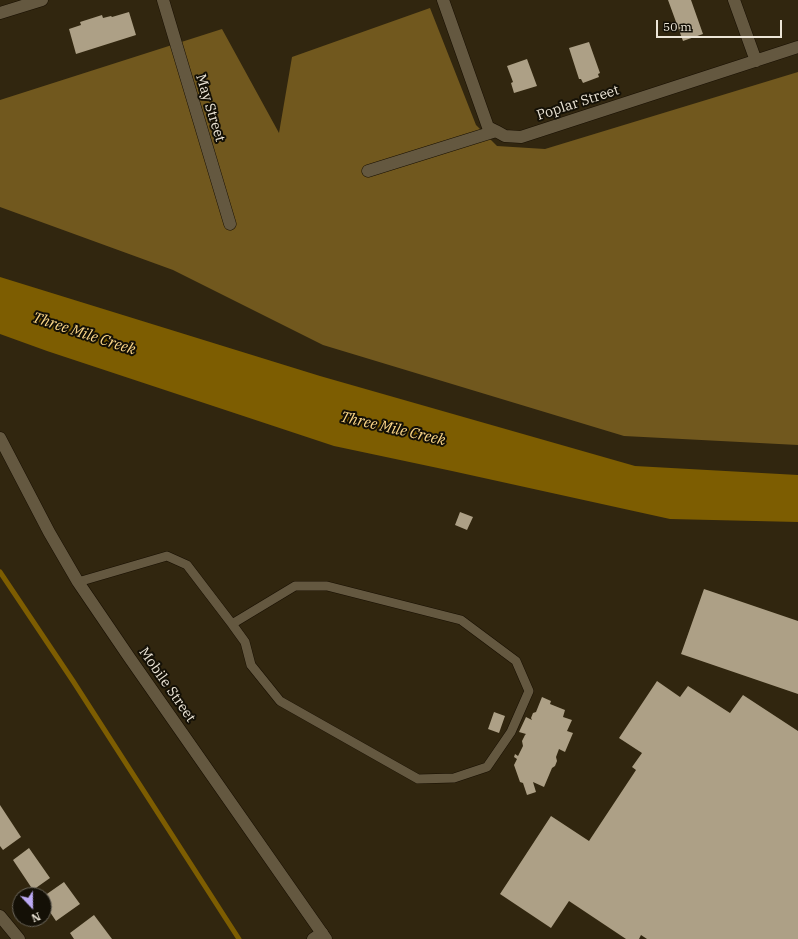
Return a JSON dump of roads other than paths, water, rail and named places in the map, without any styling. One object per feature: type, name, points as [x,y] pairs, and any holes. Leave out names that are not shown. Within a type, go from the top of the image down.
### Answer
[{"type":"street","points":[[0,14],[42,0]]},
{"type":"street","name":"May Street","points":[[162,0],[230,224]]},
{"type":"street","points":[[444,0],[488,127],[496,131]]},
{"type":"street","points":[[734,0],[756,61]]},
{"type":"street","name":"Poplar Street","points":[[496,131],[505,136],[521,137],[798,47]]},
{"type":"street","points":[[368,171],[496,131]]},
{"type":"street","name":"Mobile Street","points":[[0,438],[49,532],[78,582],[320,937]]},
{"type":"street","points":[[0,916],[19,939]]},
{"type":"lane","points":[[78,582],[167,556],[187,565],[245,642],[251,665],[280,701],[418,779],[454,778],[487,767],[511,732],[529,691],[516,661],[461,620],[327,586],[295,586],[232,624]]},
{"type":"water","name":"Three Mile Creek","points":[[0,277],[320,376],[635,466],[798,475],[798,522],[670,519],[334,446],[0,334]]},
{"type":"waterway","points":[[0,572],[73,681],[239,939]]}]
